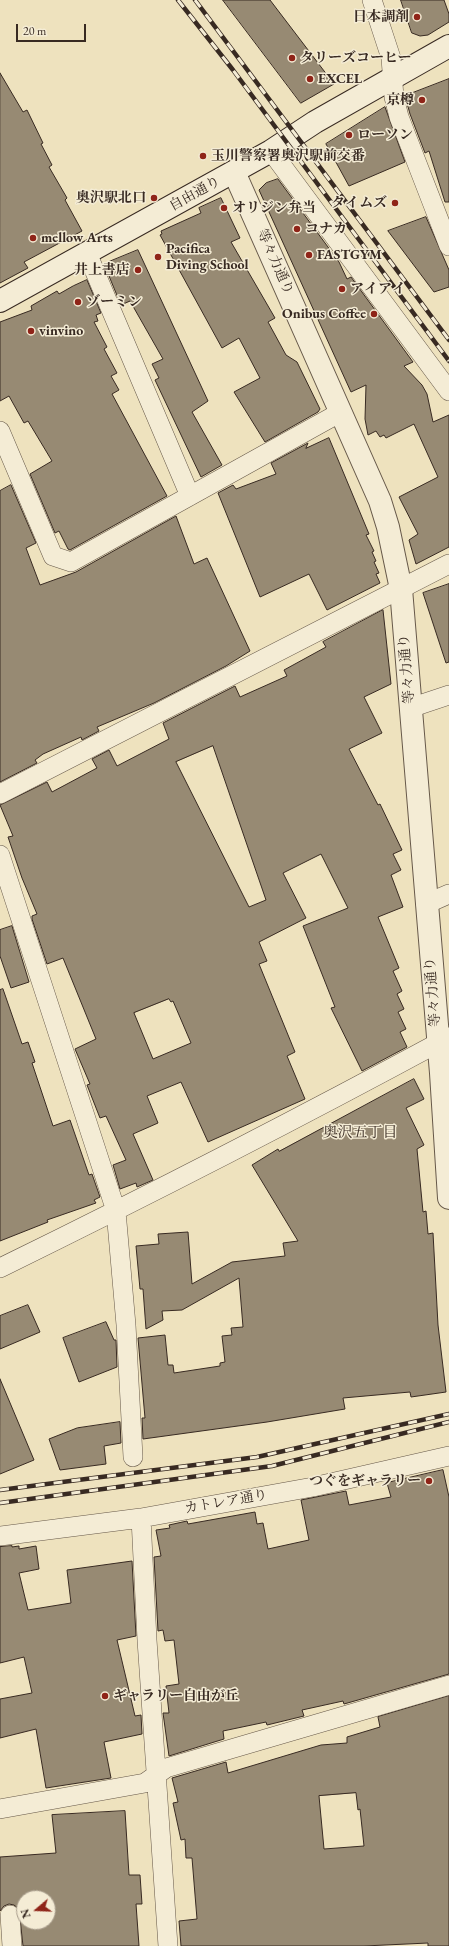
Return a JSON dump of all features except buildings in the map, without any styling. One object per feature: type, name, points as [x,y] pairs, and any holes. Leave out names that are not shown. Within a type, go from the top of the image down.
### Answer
[{"type":"street","points":[[372,0],[391,58],[394,97],[399,117],[449,246]]},
{"type":"street","name":"自由通り","points":[[0,301],[271,151],[315,122],[449,46]]},
{"type":"street","points":[[271,151],[449,391]]},
{"type":"street","name":"等々力通り","points":[[234,172],[380,501],[388,527],[401,589],[426,904],[443,1040],[449,1198]]},
{"type":"street","points":[[87,253],[190,496]]},
{"type":"street","points":[[0,431],[53,556],[71,562],[341,412]]},
{"type":"street","points":[[0,794],[449,564]]},
{"type":"street","points":[[410,708],[449,695]]},
{"type":"street","points":[[0,855],[116,1211],[126,1325],[133,1457]]},
{"type":"street","points":[[426,904],[449,894]]},
{"type":"street","points":[[0,1268],[116,1211],[335,1099],[443,1040]]},
{"type":"street","name":"カトレア通り","points":[[0,1536],[141,1518],[313,1487],[449,1456]]},
{"type":"street","points":[[141,1518],[168,1946]]},
{"type":"street","points":[[0,1809],[145,1783],[166,1768],[449,1685]]},
{"type":"street","points":[[10,1915],[12,1946]]},
{"type":"railway","points":[[178,0],[233,70],[449,361]]},
{"type":"railway","points":[[195,0],[449,340]]},
{"type":"railway","points":[[0,1490],[257,1457],[449,1414]]},
{"type":"railway","points":[[0,1503],[272,1466],[449,1422]]},
{"type":"place","name":"日本調剤","points":[[417,17]]},
{"type":"place","name":"タリーズコーヒー","points":[[292,58]]},
{"type":"place","name":"EXCEL","points":[[310,79]]},
{"type":"place","name":"京樽","points":[[422,100]]},
{"type":"place","name":"ローソン","points":[[349,135]]},
{"type":"place","name":"玉川警察署奥沢駅前交番","points":[[203,156]]},
{"type":"place","name":"奥沢駅北口","points":[[154,198]]},
{"type":"place","name":"タイムズ","points":[[395,203]]},
{"type":"place","name":"オリジン弁当","points":[[224,208]]},
{"type":"place","name":"コナカ","points":[[297,229]]},
{"type":"place","name":"mellow Arts","points":[[33,238]]},
{"type":"place","name":"FASTGYM","points":[[309,255]]},
{"type":"place","name":"Pacifica Diving School","points":[[158,257]]},
{"type":"place","name":"井上書店","points":[[138,270]]},
{"type":"place","name":"アイアイ","points":[[342,289]]},
{"type":"place","name":"ゾーミン","points":[[78,302]]},
{"type":"place","name":"Onibus Coffee","points":[[374,314]]},
{"type":"place","name":"vinvino","points":[[31,331]]},
{"type":"place","name":"つぐをギャラリー","points":[[429,1481]]},
{"type":"place","name":"ギャラリー自由が丘","points":[[105,1696]]},
{"type":"district","name":"奥沢五丁目","points":[[360,1133]]}]
